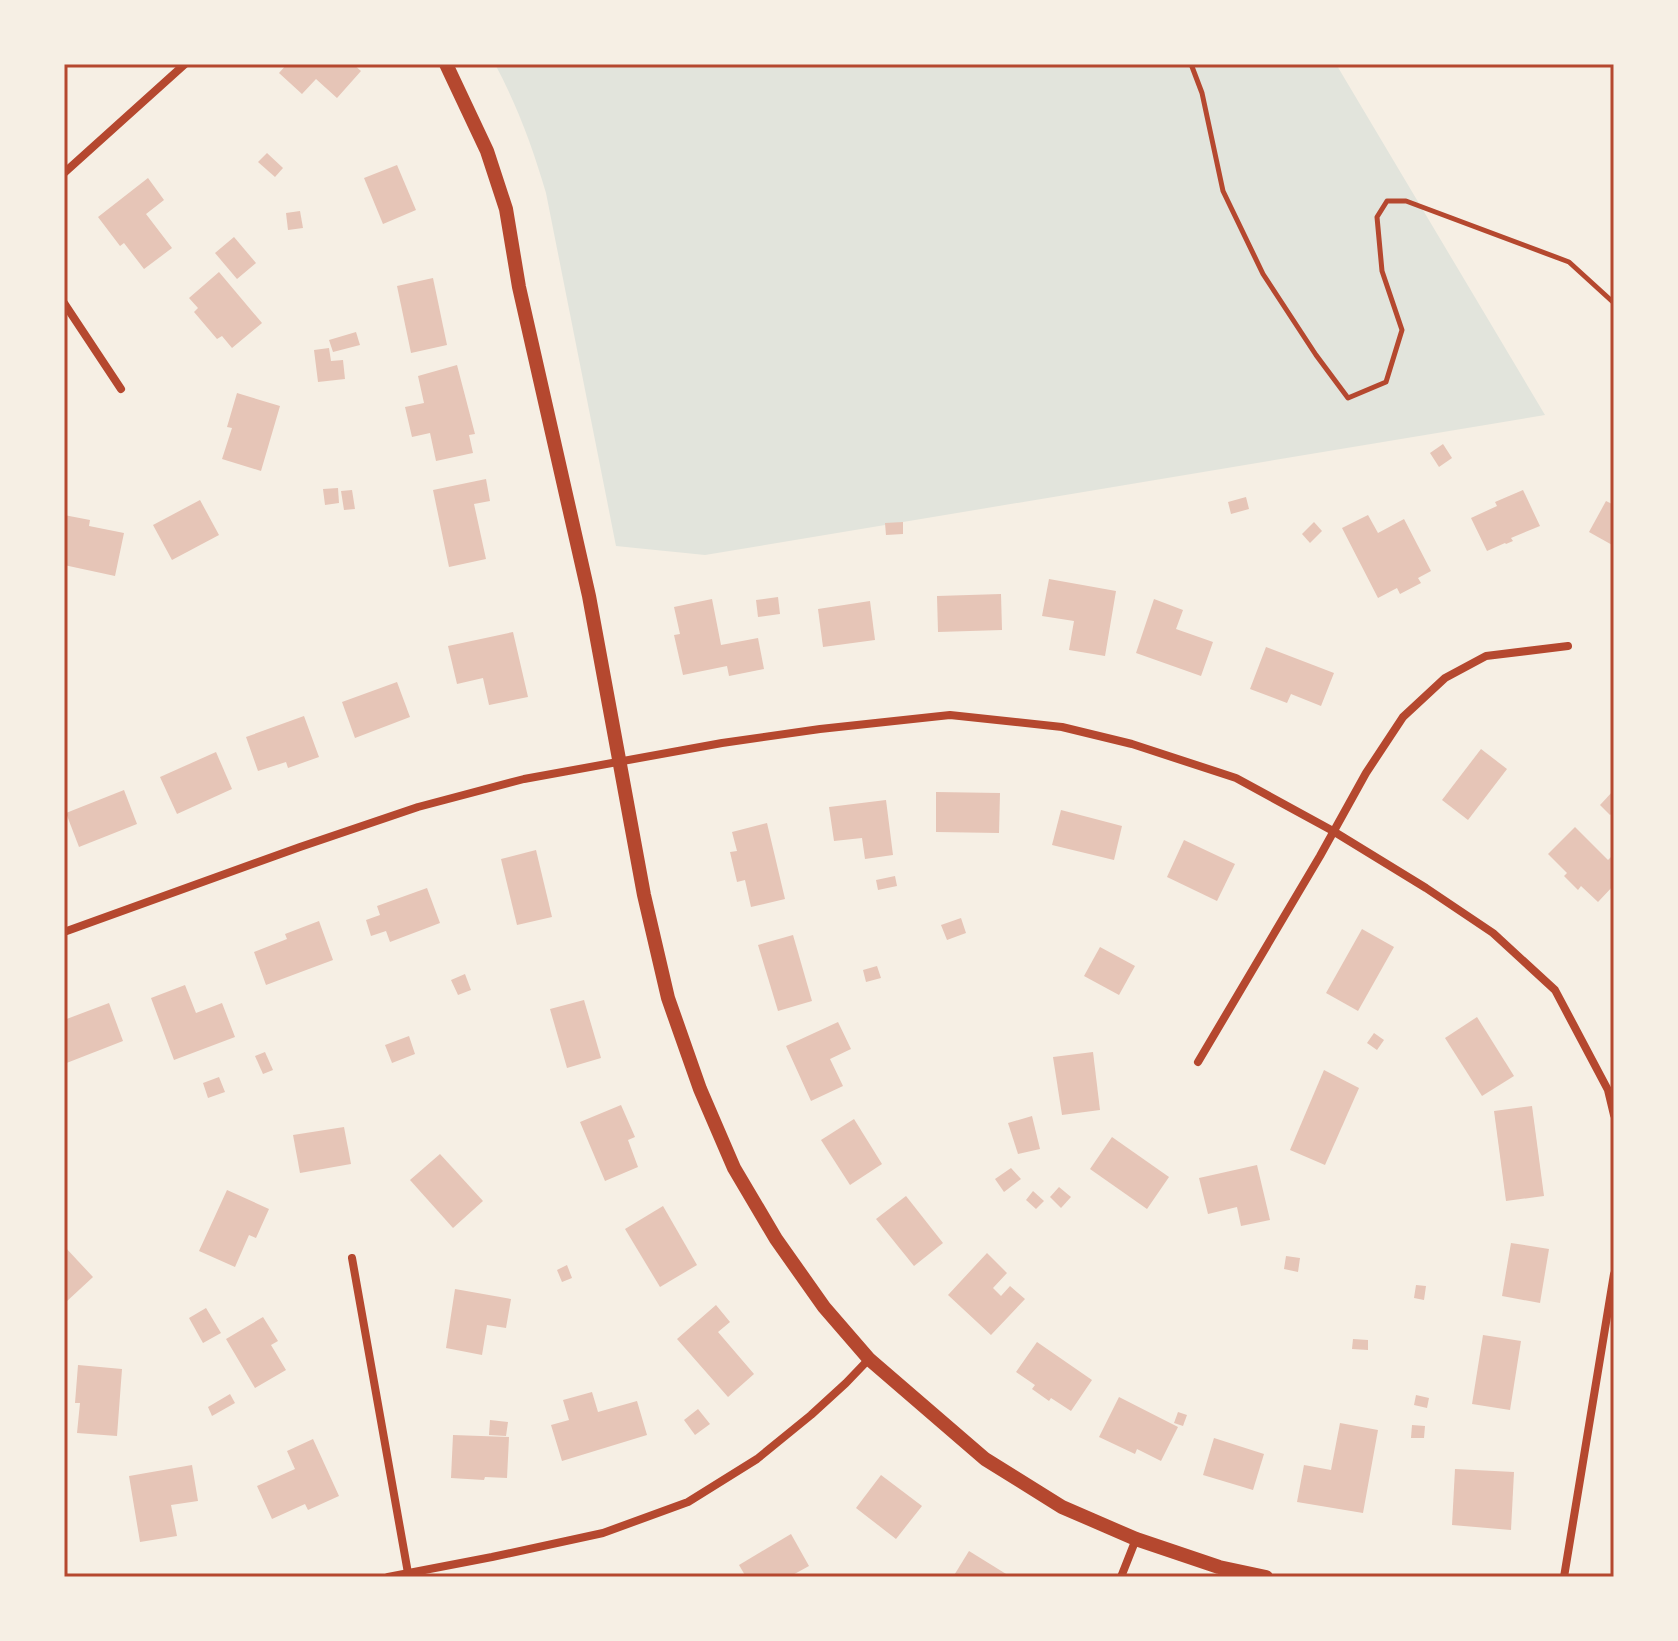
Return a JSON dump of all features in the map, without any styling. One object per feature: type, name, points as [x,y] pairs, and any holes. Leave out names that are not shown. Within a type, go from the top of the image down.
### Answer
[{"type":"street","points":[[64,173],[185,64]]},
{"type":"street","points":[[446,64],[487,151],[506,209],[519,287],[589,596],[644,895],[668,998],[700,1089],[734,1168],[776,1239],[824,1307],[869,1359],[985,1459],[1062,1507],[1136,1539],[1219,1567],[1266,1577]]},
{"type":"street","points":[[64,303],[121,389]]},
{"type":"street","points":[[1198,1062],[1366,773],[1403,717],[1445,678],[1486,656],[1568,646]]},
{"type":"street","points":[[64,932],[418,807],[524,779],[722,743],[950,715],[1062,727],[1132,744],[1236,778],[1333,831],[1493,933],[1555,990],[1608,1090],[1614,1115]]},
{"type":"street","points":[[352,1258],[408,1573]]},
{"type":"street","points":[[1564,1577],[1614,1274]]},
{"type":"street","points":[[388,1577],[603,1533],[688,1502],[757,1459],[823,1404],[869,1359]]},
{"type":"street","points":[[1121,1577],[1136,1539]]},
{"type":"path","points":[[1191,64],[1202,93],[1223,191],[1263,274],[1348,398],[1386,382],[1402,330],[1382,271],[1377,217],[1387,201],[1406,201],[1569,262],[1614,303]]},
{"type":"shaded area","points":[[495,64],[1336,64],[1545,415],[705,555],[616,546],[546,193],[524,127]]},
{"type":"building","points":[[287,64],[353,64],[361,71],[337,98],[316,79],[302,94],[279,73]]},
{"type":"building","points":[[267,153],[283,168],[275,177],[258,162]]},
{"type":"building","points":[[397,165],[416,210],[383,224],[364,178]]},
{"type":"building","points":[[148,178],[164,200],[146,214],[172,248],[144,269],[124,243],[120,246],[98,217]]},
{"type":"building","points":[[300,211],[303,228],[288,230],[286,213]]},
{"type":"building","points":[[234,237],[256,263],[237,279],[215,253]]},
{"type":"building","points":[[219,272],[262,323],[232,348],[222,336],[217,339],[194,312],[198,308],[189,298]]},
{"type":"building","points":[[433,278],[447,345],[411,353],[397,286]]},
{"type":"building","points":[[356,332],[360,345],[333,352],[329,340]]},
{"type":"building","points":[[329,348],[331,361],[343,360],[345,379],[318,382],[314,350]]},
{"type":"building","points":[[457,365],[475,434],[469,435],[473,453],[436,461],[430,433],[412,437],[405,407],[424,403],[418,376]]},
{"type":"building","points":[[237,393],[280,406],[261,471],[222,459],[232,428],[227,427]]},
{"type":"building","points":[[1443,444],[1452,458],[1439,467],[1430,453]]},
{"type":"building","points":[[486,479],[490,501],[474,504],[486,559],[449,567],[433,490]]},
{"type":"building","points":[[338,488],[339,503],[325,505],[323,489]]},
{"type":"building","points":[[352,490],[355,509],[344,510],[341,491]]},
{"type":"building","points":[[1523,490],[1540,526],[1487,551],[1471,518],[1497,506],[1495,502]]},
{"type":"building","points":[[1246,497],[1249,509],[1231,514],[1228,502]]},
{"type":"building","points":[[200,500],[219,535],[172,560],[153,525]]},
{"type":"building","points":[[1606,501],[1614,505],[1614,546],[1589,532]]},
{"type":"building","points":[[64,515],[90,520],[89,526],[124,533],[115,576],[64,565]]},
{"type":"building","points":[[1368,515],[1378,533],[1404,519],[1431,571],[1418,578],[1421,583],[1400,594],[1397,588],[1378,598],[1342,528]]},
{"type":"building","points":[[903,522],[903,534],[886,535],[885,523]]},
{"type":"building","points":[[1314,522],[1322,531],[1310,543],[1302,534]]},
{"type":"building","points":[[1049,579],[1116,591],[1105,656],[1069,650],[1074,621],[1042,616]]},
{"type":"building","points":[[1001,594],[1002,630],[938,632],[937,596]]},
{"type":"building","points":[[778,597],[780,614],[758,617],[756,600]]},
{"type":"building","points":[[712,599],[721,645],[758,638],[764,669],[729,676],[727,666],[683,675],[674,635],[680,634],[674,607]]},
{"type":"building","points":[[1154,599],[1183,610],[1176,629],[1213,642],[1201,676],[1136,653]]},
{"type":"building","points":[[870,601],[875,640],[823,647],[818,609]]},
{"type":"building","points":[[513,632],[528,697],[489,705],[483,678],[457,684],[448,646]]},
{"type":"building","points":[[1266,647],[1334,673],[1321,706],[1291,694],[1287,703],[1250,689]]},
{"type":"building","points":[[397,682],[410,717],[355,738],[342,702]]},
{"type":"building","points":[[304,716],[319,757],[288,768],[286,762],[258,771],[246,737]]},
{"type":"building","points":[[1481,749],[1507,769],[1468,820],[1442,800]]},
{"type":"building","points":[[216,752],[232,789],[177,814],[160,777]]},
{"type":"building","points":[[124,790],[137,824],[79,847],[66,813]]},
{"type":"building","points":[[1614,790],[1614,812],[1610,815],[1600,805]]},
{"type":"building","points":[[936,792],[1000,793],[999,833],[936,832]]},
{"type":"building","points":[[886,800],[893,855],[865,859],[862,838],[834,841],[829,807]]},
{"type":"building","points":[[1061,810],[1122,826],[1114,860],[1052,845]]},
{"type":"building","points":[[767,823],[785,899],[751,907],[745,880],[737,882],[730,852],[737,851],[732,832]]},
{"type":"building","points":[[1575,827],[1608,860],[1614,854],[1614,885],[1598,902],[1581,886],[1578,890],[1564,876],[1567,873],[1548,854]]},
{"type":"building","points":[[1184,840],[1235,864],[1217,901],[1167,877]]},
{"type":"building","points":[[536,850],[552,917],[517,925],[501,859]]},
{"type":"building","points":[[895,876],[897,886],[878,890],[876,880]]},
{"type":"building","points":[[427,888],[440,923],[390,942],[386,931],[371,936],[366,920],[380,915],[377,906]]},
{"type":"building","points":[[961,918],[966,933],[947,940],[941,925]]},
{"type":"building","points":[[319,921],[333,960],[266,985],[254,952],[287,939],[285,934]]},
{"type":"building","points":[[1362,929],[1394,947],[1358,1011],[1326,993]]},
{"type":"building","points":[[793,935],[812,1001],[778,1011],[758,945]]},
{"type":"building","points":[[1100,947],[1135,966],[1119,995],[1084,976]]},
{"type":"building","points":[[877,966],[881,978],[866,982],[863,970]]},
{"type":"building","points":[[465,974],[471,990],[458,995],[451,980]]},
{"type":"building","points":[[185,985],[196,1013],[222,1003],[235,1037],[174,1060],[151,998]]},
{"type":"building","points":[[584,1000],[601,1058],[567,1068],[550,1009]]},
{"type":"building","points":[[109,1003],[123,1041],[64,1064],[64,1020]]},
{"type":"building","points":[[1477,1017],[1514,1076],[1482,1096],[1445,1038]]},
{"type":"building","points":[[838,1022],[851,1049],[830,1059],[843,1086],[811,1101],[786,1046]]},
{"type":"building","points":[[1374,1033],[1384,1040],[1377,1050],[1367,1043]]},
{"type":"building","points":[[409,1036],[415,1054],[392,1063],[385,1045]]},
{"type":"building","points":[[265,1052],[273,1070],[263,1074],[255,1056]]},
{"type":"building","points":[[1093,1052],[1100,1110],[1062,1115],[1053,1057]]},
{"type":"building","points":[[1324,1070],[1359,1088],[1325,1165],[1290,1150]]},
{"type":"building","points":[[219,1077],[225,1092],[208,1098],[203,1083]]},
{"type":"building","points":[[621,1105],[635,1137],[628,1140],[638,1167],[605,1181],[580,1122]]},
{"type":"building","points":[[1532,1106],[1544,1196],[1506,1201],[1494,1111]]},
{"type":"building","points":[[1032,1116],[1040,1149],[1018,1154],[1008,1123]]},
{"type":"building","points":[[854,1119],[882,1164],[850,1185],[821,1140]]},
{"type":"building","points":[[344,1127],[351,1164],[300,1173],[293,1135]]},
{"type":"building","points":[[1112,1137],[1169,1177],[1147,1209],[1090,1169]]},
{"type":"building","points":[[440,1154],[483,1201],[453,1228],[410,1180]]},
{"type":"building","points":[[1257,1165],[1270,1220],[1241,1226],[1237,1207],[1208,1214],[1199,1178]]},
{"type":"building","points":[[1011,1168],[1021,1179],[1004,1192],[995,1179]]},
{"type":"building","points":[[1059,1187],[1071,1197],[1061,1208],[1050,1197]]},
{"type":"building","points":[[227,1190],[269,1209],[256,1238],[249,1235],[235,1267],[199,1251]]},
{"type":"building","points":[[1033,1191],[1044,1201],[1036,1209],[1026,1200]]},
{"type":"building","points":[[906,1196],[943,1243],[914,1266],[876,1219]]},
{"type":"building","points":[[663,1206],[697,1265],[660,1287],[625,1229]]},
{"type":"building","points":[[1511,1243],[1549,1249],[1540,1303],[1502,1296]]},
{"type":"building","points":[[64,1246],[93,1277],[66,1302],[64,1300]]},
{"type":"building","points":[[987,1253],[1007,1273],[993,1288],[1001,1296],[1010,1286],[1025,1299],[991,1335],[948,1295]]},
{"type":"building","points":[[1286,1256],[1300,1258],[1298,1272],[1284,1269]]},
{"type":"building","points":[[567,1265],[572,1278],[562,1282],[557,1270]]},
{"type":"building","points":[[1416,1285],[1426,1286],[1424,1300],[1414,1298]]},
{"type":"building","points":[[455,1289],[511,1299],[506,1328],[487,1325],[482,1355],[446,1348]]},
{"type":"building","points":[[716,1305],[730,1322],[718,1332],[754,1374],[728,1397],[677,1339]]},
{"type":"building","points":[[206,1308],[221,1333],[203,1343],[189,1318]]},
{"type":"building","points":[[263,1317],[278,1341],[271,1345],[286,1370],[255,1388],[226,1339]]},
{"type":"building","points":[[1483,1335],[1521,1341],[1510,1410],[1472,1404]]},
{"type":"building","points":[[1353,1339],[1368,1340],[1368,1350],[1352,1349]]},
{"type":"building","points":[[1037,1342],[1092,1380],[1071,1411],[1032,1389],[1035,1385],[1016,1372]]},
{"type":"building","points":[[78,1365],[122,1369],[117,1436],[77,1433],[80,1403],[75,1403]]},
{"type":"building","points":[[592,1392],[598,1412],[637,1401],[647,1435],[562,1461],[551,1425],[569,1420],[563,1400]]},
{"type":"building","points":[[230,1394],[235,1403],[212,1416],[208,1407]]},
{"type":"building","points":[[1416,1395],[1429,1398],[1427,1408],[1414,1405]]},
{"type":"building","points":[[1119,1397],[1178,1427],[1161,1461],[1137,1449],[1135,1454],[1099,1437]]},
{"type":"building","points":[[698,1409],[710,1424],[695,1435],[684,1420]]},
{"type":"building","points":[[1178,1412],[1187,1415],[1183,1426],[1174,1423]]},
{"type":"building","points":[[490,1420],[508,1422],[506,1436],[489,1435]]},
{"type":"building","points":[[1340,1423],[1378,1430],[1363,1513],[1297,1502],[1304,1465],[1331,1470]]},
{"type":"building","points":[[1412,1425],[1425,1426],[1424,1438],[1411,1438]]},
{"type":"building","points":[[453,1435],[509,1437],[507,1478],[451,1478]]},
{"type":"building","points":[[1214,1438],[1264,1454],[1253,1490],[1203,1475]]},
{"type":"building","points":[[313,1439],[339,1496],[308,1510],[305,1504],[272,1519],[257,1486],[295,1469],[287,1451]]},
{"type":"building","points":[[192,1465],[198,1501],[171,1505],[177,1536],[140,1542],[129,1476]]},
{"type":"building","points":[[1455,1469],[1514,1472],[1511,1530],[1452,1525]]},
{"type":"building","points":[[881,1475],[922,1506],[896,1539],[856,1508]]},
{"type":"building","points":[[791,1534],[809,1566],[789,1577],[746,1577],[739,1565]]},
{"type":"building","points":[[969,1551],[1011,1577],[953,1577]]}]
